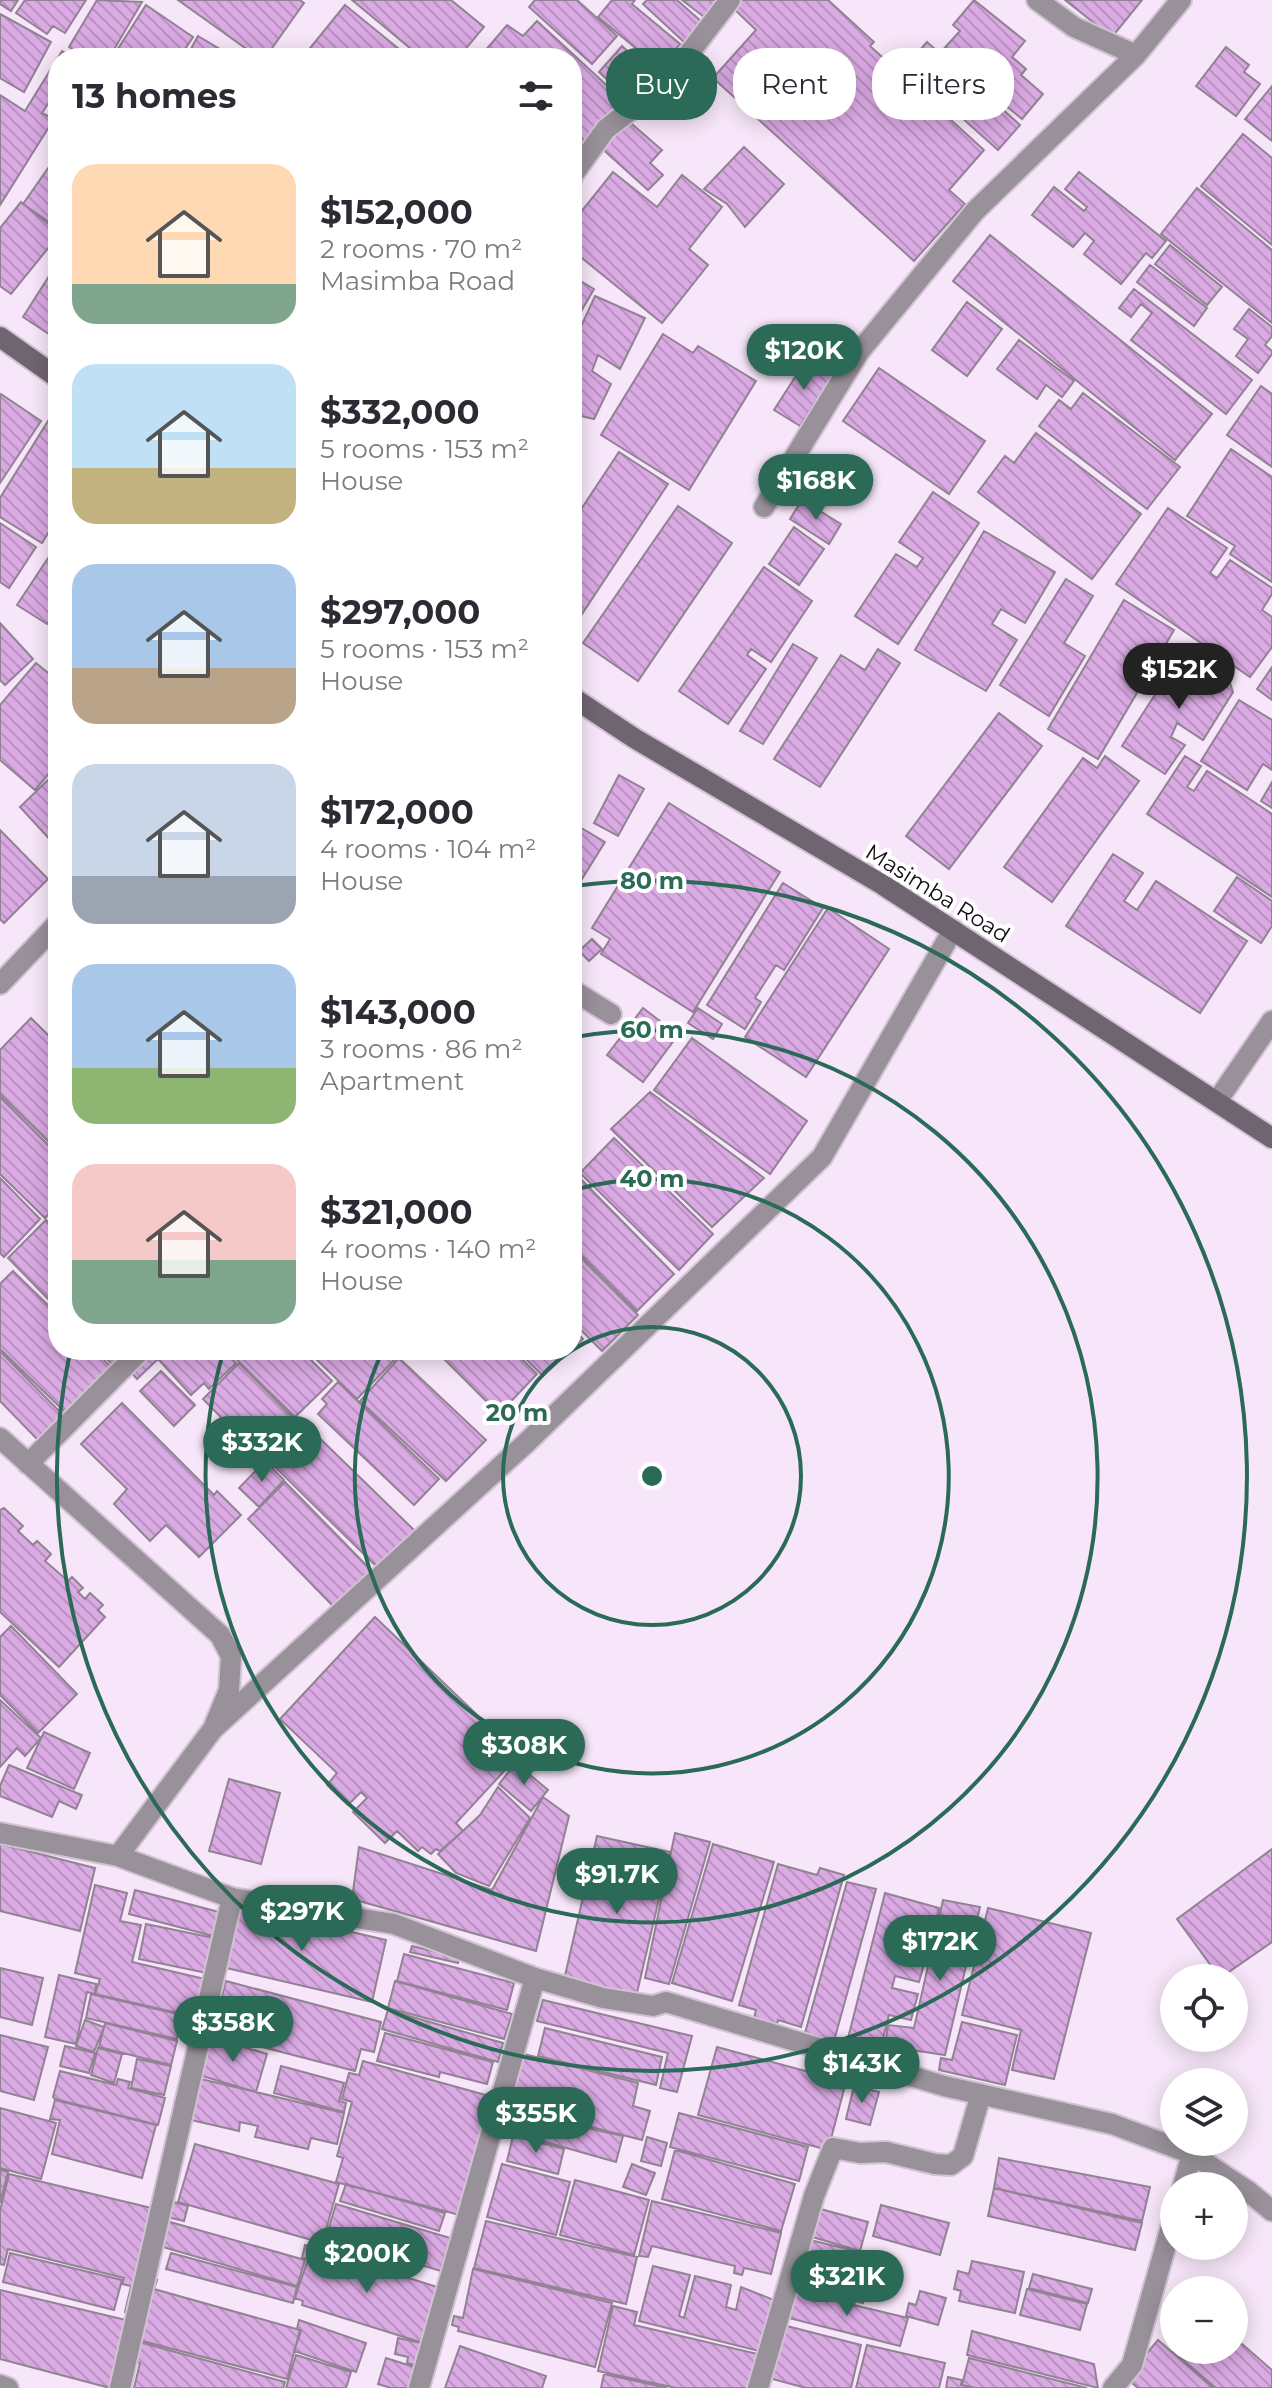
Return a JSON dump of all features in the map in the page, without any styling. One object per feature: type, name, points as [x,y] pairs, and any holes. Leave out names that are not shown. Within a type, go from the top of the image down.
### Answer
[{"type":"street","points":[[582,162],[606,129],[667,82],[730,0]]},
{"type":"street","points":[[1037,0],[1074,27],[1136,55]]},
{"type":"street","points":[[764,507],[859,352],[975,211],[1136,55],[1181,0]]},
{"type":"street","points":[[0,337],[48,371]]},
{"type":"street","name":"Masimba Road","points":[[582,704],[634,738],[883,885],[1272,1138]]},
{"type":"street","points":[[118,1856],[213,1729],[525,1444],[822,1157],[953,930]]},
{"type":"street","points":[[0,984],[48,934]]},
{"type":"street","points":[[582,996],[611,1014]]},
{"type":"street","points":[[1217,1101],[1272,1021]]},
{"type":"street","points":[[28,1464],[131,1360]]},
{"type":"street","points":[[0,1438],[220,1635],[231,1656],[229,1690],[213,1729]]},
{"type":"street","points":[[0,1833],[118,1856],[232,1898],[394,1924],[535,1978],[603,1998],[653,2006],[666,2002],[944,2086],[1112,2124],[1160,2142]]},
{"type":"street","points":[[120,2388],[232,1898]]},
{"type":"street","points":[[419,2388],[535,1978]]},
{"type":"street","points":[[758,2388],[814,2196],[833,2148],[860,2153],[886,2152],[951,2165],[963,2156],[981,2094]]},
{"type":"street","points":[[1195,2156],[1272,2211]]},
{"type":"street","points":[[1113,2388],[1132,2365],[1162,2260]]},
{"type":"street","points":[[0,2385],[8,2388]]},
{"type":"building","points":[[0,0],[18,0],[11,11],[0,4]]},
{"type":"building","points":[[25,0],[86,0],[65,33],[53,26],[47,34],[16,13]]},
{"type":"building","points":[[97,0],[142,2],[115,48],[69,47]]},
{"type":"building","points":[[178,0],[300,0],[304,3],[272,48],[245,48]]},
{"type":"building","points":[[352,0],[451,0],[484,27],[466,48],[410,48]]},
{"type":"building","points":[[535,0],[577,0],[617,36],[592,64],[582,55],[582,48],[574,48],[529,7]]},
{"type":"building","points":[[612,0],[635,0],[632,4],[680,44],[677,48],[636,48],[598,17]]},
{"type":"building","points":[[647,0],[677,0],[702,22],[684,42],[643,4]]},
{"type":"building","points":[[682,0],[725,0],[708,20]]},
{"type":"building","points":[[741,0],[828,0],[874,42],[870,46],[872,120],[951,120],[984,150],[949,190],[965,204],[914,261],[759,120],[856,120],[856,48],[740,48],[756,30],[734,9]]},
{"type":"building","points":[[974,0],[1025,41],[1014,55],[1014,48],[945,48],[960,31],[953,25]]},
{"type":"building","points":[[1065,0],[1142,0],[1112,37]]},
{"type":"building","points":[[146,5],[193,37],[186,48],[118,48]]},
{"type":"building","points":[[345,5],[398,48],[310,48]]},
{"type":"building","points":[[0,14],[51,42],[24,92],[0,78]]},
{"type":"building","points":[[537,21],[566,48],[488,48],[507,25],[523,36]]},
{"type":"building","points":[[198,36],[218,48],[191,48]]},
{"type":"building","points":[[1226,47],[1249,65],[1244,72],[1260,84],[1236,116],[1196,86]]},
{"type":"building","points":[[733,56],[733,96],[717,82],[717,74]]},
{"type":"building","points":[[1014,59],[1026,69],[1021,75],[1043,94],[1022,119],[1014,112]]},
{"type":"building","points":[[582,62],[606,85],[606,120],[613,120],[590,146],[582,139]]},
{"type":"building","points":[[606,64],[606,79],[599,72]]},
{"type":"building","points":[[48,74],[48,104],[42,113],[48,116],[48,129],[0,205],[0,95],[25,111]]},
{"type":"building","points":[[1272,86],[1272,141],[1245,119]]},
{"type":"building","points":[[623,120],[627,120],[662,150],[650,163],[663,175],[648,190],[599,146]]},
{"type":"building","points":[[964,120],[1014,120],[1020,125],[998,150]]},
{"type":"building","points":[[1243,134],[1272,158],[1272,245],[1201,186]]},
{"type":"building","points":[[582,143],[590,150],[582,160]]},
{"type":"building","points":[[744,147],[784,184],[745,227],[727,204],[704,189]]},
{"type":"building","points":[[48,168],[48,221],[23,204]]},
{"type":"building","points":[[613,172],[657,207],[682,175],[722,207],[689,249],[708,265],[662,323],[582,258],[582,211]]},
{"type":"building","points":[[1079,172],[1166,241],[1152,258],[1146,253],[1121,284],[1084,254],[1094,241],[1085,233],[1073,247],[1032,215],[1054,187],[1084,211],[1087,207],[1065,189]]},
{"type":"building","points":[[1197,188],[1272,250],[1272,323],[1161,234]]},
{"type":"building","points":[[21,202],[48,224],[48,248],[11,294],[0,286],[0,228]]},
{"type":"building","points":[[990,235],[1212,414],[1175,460],[953,281]]},
{"type":"building","points":[[1170,245],[1222,287],[1207,305],[1155,264]]},
{"type":"building","points":[[1150,265],[1207,308],[1194,326],[1137,282]]},
{"type":"building","points":[[48,278],[48,333],[23,317]]},
{"type":"building","points":[[582,282],[594,289],[582,310]]},
{"type":"building","points":[[1134,289],[1252,380],[1226,414],[1131,340],[1152,313],[1141,304],[1131,317],[1119,308]]},
{"type":"building","points":[[595,296],[645,318],[620,369],[598,355],[592,371],[611,384],[594,419],[582,416],[582,324]]},
{"type":"building","points":[[967,302],[1002,329],[967,376],[932,350]]},
{"type":"building","points":[[1249,309],[1272,327],[1272,336],[1265,345],[1272,354],[1258,373],[1236,356],[1248,339],[1234,329]]},
{"type":"building","points":[[663,334],[693,353],[698,346],[756,381],[689,490],[601,435]]},
{"type":"building","points":[[1019,340],[1074,381],[1062,397],[1046,385],[1037,399],[997,369]]},
{"type":"building","points":[[808,357],[834,373],[800,426],[774,410]]},
{"type":"building","points":[[879,368],[985,441],[949,494],[843,421]]},
{"type":"building","points":[[1261,386],[1272,394],[1272,467],[1227,435]]},
{"type":"building","points":[[1083,393],[1180,467],[1147,509],[1039,426],[1059,400],[1071,409]]},
{"type":"building","points":[[0,395],[41,421],[0,483]]},
{"type":"building","points":[[48,421],[48,533],[42,543],[0,517],[0,498]]},
{"type":"building","points":[[1036,433],[1141,514],[1092,579],[978,492],[1005,456],[1014,463]]},
{"type":"building","points":[[1231,449],[1272,477],[1272,582],[1230,554],[1235,546],[1187,516]]},
{"type":"building","points":[[619,452],[668,484],[582,614],[582,508]]},
{"type":"building","points":[[933,492],[979,523],[898,644],[855,616],[896,554],[917,567],[923,558],[899,542]]},
{"type":"building","points":[[802,500],[841,524],[829,544],[790,519]]},
{"type":"building","points":[[678,506],[732,543],[638,681],[583,643]]},
{"type":"building","points":[[1168,508],[1227,548],[1210,573],[1217,578],[1230,560],[1272,588],[1272,594],[1262,610],[1272,617],[1272,647],[1250,677],[1116,584]]},
{"type":"building","points":[[0,523],[36,547],[9,588],[0,582]]},
{"type":"building","points":[[794,527],[824,549],[799,585],[769,564]]},
{"type":"building","points":[[984,531],[1055,572],[1025,623],[1001,609],[992,624],[1017,640],[986,691],[915,650]]},
{"type":"building","points":[[48,558],[48,623],[17,605]]},
{"type":"building","points":[[764,567],[812,601],[771,662],[751,649],[747,655],[766,669],[728,724],[679,691]]},
{"type":"building","points":[[1066,579],[1093,596],[1064,643],[1085,656],[1049,716],[1000,685]]},
{"type":"building","points":[[1124,600],[1174,630],[1098,759],[1048,729]]},
{"type":"building","points":[[0,623],[33,659],[5,685],[0,680]]},
{"type":"building","points":[[793,644],[817,658],[763,744],[740,731]]},
{"type":"building","points":[[878,649],[900,663],[820,787],[774,759],[841,655],[865,670]]},
{"type":"building","points":[[1183,651],[1228,677],[1233,692],[1203,740],[1177,723],[1171,737],[1185,745],[1165,774],[1122,746]]},
{"type":"building","points":[[36,663],[48,673],[48,775],[35,790],[0,760],[0,705]]},
{"type":"building","points":[[1272,667],[1272,700],[1257,689]]},
{"type":"building","points":[[1239,700],[1272,720],[1272,770],[1263,764],[1247,790],[1201,761]]},
{"type":"building","points":[[999,713],[1042,746],[949,869],[906,836]]},
{"type":"building","points":[[1105,756],[1139,781],[1052,902],[1004,867],[1083,758],[1097,768]]},
{"type":"building","points":[[1185,756],[1201,766],[1187,787],[1194,791],[1207,771],[1272,814],[1272,897],[1147,814]]},
{"type":"building","points":[[619,775],[644,789],[618,836],[594,823]]},
{"type":"building","points":[[48,780],[48,837],[20,807]]},
{"type":"building","points":[[1272,782],[1272,808],[1261,801]]},
{"type":"building","points":[[669,803],[780,872],[693,1012],[601,954],[610,939],[592,928]]},
{"type":"building","points":[[582,828],[605,842],[582,879]]},
{"type":"building","points":[[0,830],[48,879],[4,923],[0,919]]},
{"type":"building","points":[[1113,854],[1143,873],[1124,901],[1137,910],[1156,881],[1247,941],[1200,1013],[1066,926]]},
{"type":"building","points":[[1237,877],[1272,901],[1272,926],[1261,943],[1214,911]]},
{"type":"building","points":[[783,883],[823,908],[784,970],[776,965],[755,998],[761,1002],[745,1029],[707,1005]]},
{"type":"building","points":[[828,908],[889,949],[806,1077],[745,1037]]},
{"type":"building","points":[[592,939],[602,949],[589,961],[582,954],[582,948]]},
{"type":"building","points":[[643,1008],[678,1035],[643,1082],[607,1055]]},
{"type":"building","points":[[698,1008],[722,1024],[713,1039],[688,1023]]},
{"type":"building","points":[[31,1018],[48,1035],[48,1141],[0,1094],[0,1050]]},
{"type":"building","points":[[692,1038],[807,1121],[770,1174],[654,1090]]},
{"type":"building","points":[[650,1092],[764,1178],[712,1227],[611,1129]]},
{"type":"building","points":[[0,1097],[48,1145],[48,1215],[45,1218],[0,1174]]},
{"type":"building","points":[[614,1138],[713,1234],[679,1270],[582,1175],[582,1171]]},
{"type":"building","points":[[0,1178],[40,1219],[4,1257],[0,1253]]},
{"type":"building","points":[[582,1180],[674,1274],[637,1311],[582,1256]]},
{"type":"building","points":[[46,1220],[48,1299],[8,1258]]},
{"type":"building","points":[[582,1259],[638,1315],[602,1351],[582,1331]]},
{"type":"building","points":[[13,1271],[48,1305],[48,1360],[104,1360],[111,1367],[66,1413],[0,1349],[0,1284]]},
{"type":"building","points":[[0,1351],[64,1416],[39,1441],[0,1401]]},
{"type":"building","points":[[108,1360],[122,1360],[115,1367]]},
{"type":"building","points":[[142,1360],[157,1360],[137,1379],[130,1371]]},
{"type":"building","points":[[159,1360],[233,1360],[236,1363],[209,1389],[204,1383],[191,1395]]},
{"type":"building","points":[[237,1360],[311,1360],[332,1381],[295,1417]]},
{"type":"building","points":[[317,1360],[394,1360],[357,1399]]},
{"type":"building","points":[[397,1360],[401,1360],[486,1440],[446,1481],[360,1401]]},
{"type":"building","points":[[445,1360],[523,1360],[537,1374],[499,1414]]},
{"type":"building","points":[[527,1360],[560,1360],[543,1376]]},
{"type":"building","points":[[239,1363],[294,1419],[258,1455],[203,1399]]},
{"type":"building","points":[[161,1371],[195,1405],[174,1426],[140,1391]]},
{"type":"building","points":[[338,1382],[439,1479],[414,1505],[318,1414],[327,1404],[322,1399]]},
{"type":"building","points":[[122,1403],[214,1495],[217,1491],[241,1515],[199,1557],[166,1525],[150,1541],[114,1504],[127,1489],[81,1444]]},
{"type":"building","points":[[303,1422],[415,1531],[379,1569],[267,1459]]},
{"type":"building","points":[[240,1442],[249,1452],[234,1466],[224,1455]]},
{"type":"building","points":[[265,1461],[284,1480],[259,1507],[239,1488]]},
{"type":"building","points":[[285,1482],[371,1570],[334,1607],[248,1519]]},
{"type":"building","points":[[4,1508],[23,1526],[18,1531],[33,1545],[37,1541],[51,1554],[45,1561],[68,1581],[72,1577],[83,1588],[78,1592],[85,1599],[90,1593],[103,1605],[98,1610],[105,1617],[59,1667],[0,1612],[0,1510]]},
{"type":"building","points":[[375,1617],[519,1755],[456,1823],[463,1831],[440,1851],[436,1849],[431,1854],[422,1847],[418,1851],[397,1831],[385,1843],[353,1812],[367,1798],[361,1792],[348,1805],[327,1785],[337,1773],[280,1719]]},
{"type":"building","points":[[11,1626],[77,1694],[38,1733],[0,1695],[0,1637]]},
{"type":"building","points":[[0,1700],[41,1738],[25,1756],[17,1748],[0,1767]]},
{"type":"building","points":[[44,1732],[90,1753],[74,1789],[27,1768]]},
{"type":"building","points":[[516,1763],[548,1790],[531,1811],[499,1784]]},
{"type":"building","points":[[9,1765],[82,1795],[76,1809],[59,1801],[52,1817],[0,1796],[0,1786]]},
{"type":"building","points":[[229,1779],[280,1793],[261,1864],[209,1851]]},
{"type":"building","points":[[498,1787],[530,1818],[489,1886],[456,1873],[438,1854],[480,1815]]},
{"type":"building","points":[[543,1797],[569,1816],[536,1951],[352,1899],[359,1847],[492,1890]]},
{"type":"building","points":[[675,1833],[710,1842],[669,1984],[645,1978]]},
{"type":"building","points":[[597,1836],[670,1852],[636,1997],[564,1980]]},
{"type":"building","points":[[0,1844],[95,1868],[80,1931],[0,1911]]},
{"type":"building","points":[[713,1844],[774,1862],[732,2001],[672,1983]]},
{"type":"building","points":[[1272,1849],[1272,1942],[1240,1964],[1210,1964],[1177,1919]]},
{"type":"building","points":[[778,1864],[817,1875],[820,1868],[844,1875],[801,2027],[778,2020],[776,2028],[753,2022],[756,2010],[739,2005]]},
{"type":"building","points":[[847,1882],[876,1889],[834,2041],[805,2033]]},
{"type":"building","points":[[95,1885],[127,1893],[120,1921],[141,1925],[132,1962],[209,1980],[200,2018],[95,1994],[100,1979],[75,1973]]},
{"type":"building","points":[[135,1890],[223,1913],[217,1937],[129,1914]]},
{"type":"building","points":[[885,1893],[939,1908],[931,1943],[907,1936],[904,1948],[927,1954],[919,1982],[895,1976],[892,1988],[918,1994],[911,2020],[889,2015],[881,2046],[848,2038]]},
{"type":"building","points":[[943,1900],[980,1907],[945,2055],[885,2046],[888,2025],[914,2028]]},
{"type":"building","points":[[232,1904],[386,1940],[372,2002],[218,1966]]},
{"type":"building","points":[[988,1908],[1091,1933],[1054,2079],[1012,2070],[1021,2030],[962,2015]]},
{"type":"building","points":[[146,1924],[219,1939],[212,1974],[139,1959]]},
{"type":"building","points":[[412,1946],[458,1957],[458,1963],[410,1952]]},
{"type":"building","points":[[404,1954],[514,1983],[507,2010],[397,1981]]},
{"type":"building","points":[[0,1968],[43,1978],[32,2025],[0,2017]]},
{"type":"building","points":[[59,1975],[96,1984],[95,1994],[87,1992],[76,2044],[45,2037]]},
{"type":"building","points":[[226,1981],[381,2022],[374,2052],[361,2049],[355,2071],[212,2034]]},
{"type":"building","points":[[395,1981],[512,2014],[504,2039],[388,2008]]},
{"type":"building","points":[[91,1994],[182,2015],[177,2039],[86,2018]]},
{"type":"building","points":[[543,2000],[692,2036],[677,2092],[660,2088],[668,2053],[537,2021]]},
{"type":"building","points":[[388,2010],[503,2043],[498,2062],[382,2029]]},
{"type":"building","points":[[85,2020],[104,2027],[94,2052],[76,2046]]},
{"type":"building","points":[[962,2022],[1017,2035],[1005,2085],[939,2070],[941,2058],[952,2060]]},
{"type":"building","points":[[105,2023],[177,2041],[171,2065],[99,2047]]},
{"type":"building","points":[[545,2028],[662,2057],[656,2085],[538,2056]]},
{"type":"building","points":[[385,2033],[493,2062],[487,2084],[440,2072],[439,2077],[377,2061]]},
{"type":"building","points":[[0,2035],[48,2047],[34,2100],[0,2091]]},
{"type":"building","points":[[210,2037],[267,2054],[256,2092],[199,2075]]},
{"type":"building","points":[[65,2046],[95,2053],[89,2073],[60,2066]]},
{"type":"building","points":[[717,2047],[846,2082],[828,2150],[698,2115]]},
{"type":"building","points":[[98,2048],[122,2054],[114,2083],[91,2075]]},
{"type":"building","points":[[524,2054],[638,2083],[633,2106],[650,2111],[642,2140],[510,2106]]},
{"type":"building","points":[[137,2059],[171,2066],[164,2095],[131,2088]]},
{"type":"building","points":[[363,2061],[500,2099],[467,2217],[336,2182],[343,2158],[337,2156],[352,2102],[342,2099],[349,2073],[359,2075]]},
{"type":"building","points":[[281,2066],[344,2083],[339,2101],[346,2103],[344,2112],[274,2093]]},
{"type":"building","points":[[60,2071],[116,2085],[118,2079],[130,2082],[128,2088],[165,2098],[158,2125],[55,2099]]},
{"type":"building","points":[[201,2079],[344,2113],[337,2144],[311,2138],[308,2149],[255,2137],[258,2126],[240,2122],[239,2131],[191,2120]]},
{"type":"building","points":[[854,2086],[879,2092],[870,2125],[846,2119]]},
{"type":"building","points":[[55,2100],[156,2125],[142,2178],[52,2154],[60,2120],[50,2119]]},
{"type":"building","points":[[0,2108],[56,2123],[41,2179],[0,2168]]},
{"type":"building","points":[[679,2113],[808,2147],[799,2181],[670,2147]]},
{"type":"building","points":[[524,2114],[623,2136],[616,2162],[517,2134]]},
{"type":"building","points":[[513,2136],[564,2149],[558,2174],[507,2161]]},
{"type":"building","points":[[647,2137],[667,2143],[661,2166],[641,2161]]},
{"type":"building","points":[[195,2144],[339,2184],[322,2243],[178,2202]]},
{"type":"building","points":[[675,2150],[795,2184],[781,2231],[662,2199]]},
{"type":"building","points":[[999,2158],[1150,2187],[1142,2221],[994,2188]]},
{"type":"building","points":[[502,2164],[570,2182],[556,2235],[487,2217]]},
{"type":"building","points":[[632,2164],[655,2173],[646,2195],[623,2187]]},
{"type":"building","points":[[0,2170],[8,2172],[0,2203]]},
{"type":"building","points":[[9,2174],[160,2210],[135,2314],[125,2312],[131,2286],[122,2284],[124,2278],[8,2249],[4,2265],[0,2264],[0,2211]]},
{"type":"building","points":[[575,2180],[649,2200],[634,2255],[560,2235]]},
{"type":"building","points":[[346,2184],[445,2213],[439,2231],[340,2201]]},
{"type":"building","points":[[994,2188],[1142,2223],[1135,2250],[988,2216]]},
{"type":"building","points":[[167,2200],[188,2206],[184,2221],[163,2216]]},
{"type":"building","points":[[652,2201],[781,2233],[771,2274],[744,2268],[742,2275],[734,2273],[735,2266],[652,2246],[648,2257],[639,2256]]},
{"type":"building","points":[[336,2204],[450,2238],[441,2271],[326,2237]]},
{"type":"building","points":[[881,2205],[949,2223],[940,2255],[873,2236]]},
{"type":"building","points":[[817,2208],[868,2222],[860,2251],[809,2236]]},
{"type":"building","points":[[163,2220],[305,2260],[297,2286],[156,2245]]},
{"type":"building","points":[[486,2221],[637,2257],[626,2304],[474,2268]]},
{"type":"building","points":[[806,2239],[860,2252],[858,2261],[871,2265],[868,2278],[801,2260]]},
{"type":"building","points":[[305,2245],[440,2288],[423,2343],[302,2305],[303,2301],[295,2298],[308,2259],[302,2258]]},
{"type":"building","points":[[10,2253],[122,2280],[114,2310],[3,2282]]},
{"type":"building","points":[[171,2253],[297,2287],[293,2303],[166,2269]]},
{"type":"building","points":[[798,2261],[870,2280],[863,2303],[792,2284]]},
{"type":"building","points":[[972,2261],[1024,2272],[1015,2313],[959,2301],[961,2291],[954,2289],[958,2271],[969,2274]]},
{"type":"building","points":[[653,2266],[690,2275],[679,2316],[684,2318],[695,2276],[731,2285],[726,2307],[736,2310],[741,2287],[779,2302],[767,2353],[639,2321]]},
{"type":"building","points":[[473,2269],[612,2303],[595,2367],[458,2331],[459,2327],[452,2325],[454,2316],[463,2318]]},
{"type":"building","points":[[1033,2274],[1092,2289],[1088,2303],[1029,2288]]},
{"type":"building","points":[[151,2278],[157,2280],[154,2289],[300,2330],[287,2379],[135,2339]]},
{"type":"building","points":[[1027,2289],[1087,2304],[1080,2330],[1020,2315]]},
{"type":"building","points":[[0,2290],[126,2320],[122,2361],[110,2388],[0,2359]]},
{"type":"building","points":[[791,2290],[908,2318],[900,2346],[785,2317]]},
{"type":"building","points":[[920,2291],[946,2298],[938,2325],[906,2316],[909,2303],[916,2305]]},
{"type":"building","points":[[613,2306],[637,2312],[634,2325],[766,2356],[756,2388],[676,2388],[598,2371]]},
{"type":"building","points":[[299,2320],[366,2343],[356,2372],[294,2351],[301,2331],[297,2329]]},
{"type":"building","points":[[783,2325],[861,2345],[851,2388],[806,2388],[769,2378]]},
{"type":"building","points":[[972,2331],[1094,2364],[1098,2388],[967,2355]]},
{"type":"building","points":[[398,2338],[421,2343],[415,2365],[407,2363],[408,2357],[395,2354]]},
{"type":"building","points":[[1158,2340],[1160,2364],[1186,2364],[1213,2388],[1138,2388],[1126,2378]]},
{"type":"building","points":[[135,2341],[285,2382],[283,2388],[134,2388],[140,2363],[130,2360]]},
{"type":"building","points":[[867,2345],[945,2363],[939,2388],[856,2388]]},
{"type":"building","points":[[460,2346],[546,2376],[542,2388],[445,2388]]},
{"type":"building","points":[[1248,2349],[1272,2370],[1272,2388],[1216,2388],[1188,2364],[1248,2364]]},
{"type":"building","points":[[296,2355],[351,2372],[346,2388],[286,2388]]},
{"type":"building","points":[[386,2358],[414,2367],[408,2388],[378,2384]]},
{"type":"building","points":[[969,2358],[1087,2388],[976,2388],[962,2385]]},
{"type":"building","points":[[604,2374],[667,2388],[601,2388]]},
{"type":"building","points":[[948,2377],[962,2380],[961,2385],[974,2388],[946,2388]]}]
